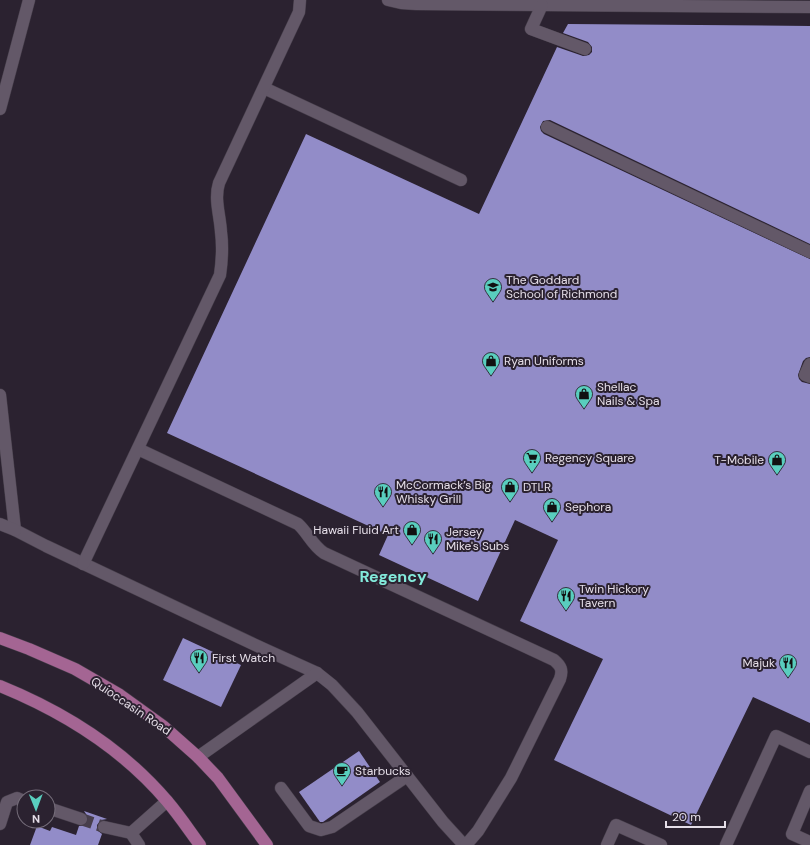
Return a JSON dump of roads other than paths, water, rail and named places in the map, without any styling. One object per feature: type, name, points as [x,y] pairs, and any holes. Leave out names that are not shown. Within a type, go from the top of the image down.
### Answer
[{"type":"main road","name":"Quioccasin Road","points":[[0,638],[75,669],[113,692],[163,726],[198,757],[230,794],[267,845]]},
{"type":"main road","points":[[0,686],[25,696],[80,725],[108,745],[130,763],[167,801],[200,845]]},
{"type":"street","points":[[0,109],[29,0]]},
{"type":"street","points":[[84,564],[220,276],[222,261],[221,232],[216,198],[219,182],[299,12],[300,0]]},
{"type":"street","points":[[388,0],[416,4],[810,8]]},
{"type":"street","points":[[542,5],[531,29],[585,49]]},
{"type":"street","points":[[264,88],[461,180]]},
{"type":"street","points":[[547,127],[810,252]]},
{"type":"street","points":[[810,364],[805,375],[810,377]]},
{"type":"street","points":[[0,395],[5,487],[15,530]]},
{"type":"street","points":[[0,524],[317,673],[332,685],[347,701],[443,822],[465,845],[478,831],[511,778],[560,680],[562,668],[554,660],[324,552],[315,547],[298,524],[138,449]]},
{"type":"street","points":[[198,757],[317,673]]},
{"type":"street","points":[[726,845],[776,736],[810,752]]},
{"type":"street","points":[[282,788],[309,826],[321,830],[332,827],[407,776]]},
{"type":"street","points":[[810,791],[792,834],[810,842]]},
{"type":"street","points":[[0,824],[8,802],[16,798]]},
{"type":"street","points":[[131,833],[167,801]]},
{"type":"street","points":[[56,811],[82,819]]},
{"type":"street","points":[[607,845],[616,825],[661,845]]},
{"type":"street","points":[[104,827],[131,833],[139,845]]},
{"type":"tunnel","points":[[81,819],[104,827]]},
{"type":"place","name":"The Goddard School of Richmond","points":[[493,302]]},
{"type":"place","name":"Ryan Uniforms","points":[[491,376]]},
{"type":"place","name":"Shellac Nails & Spa","points":[[584,409]]},
{"type":"place","name":"Regency Square","points":[[532,473]]},
{"type":"place","name":"T-Mobile","points":[[777,475]]},
{"type":"place","name":"DTLR","points":[[510,502]]},
{"type":"place","name":"McCormack’s Big Whisky Grill","points":[[383,507]]},
{"type":"place","name":"Sephora","points":[[552,522]]},
{"type":"place","name":"Hawaii Fluid Art","points":[[412,545]]},
{"type":"place","name":"Jersey Mike's Subs","points":[[433,554]]},
{"type":"place","name":"Twin Hickory Tavern","points":[[566,611]]},
{"type":"place","name":"First Watch","points":[[199,673]]},
{"type":"place","name":"Majuk","points":[[788,678]]},
{"type":"place","name":"Starbucks","points":[[342,786]]},
{"type":"district","name":"Regency","points":[[393,576]]}]
